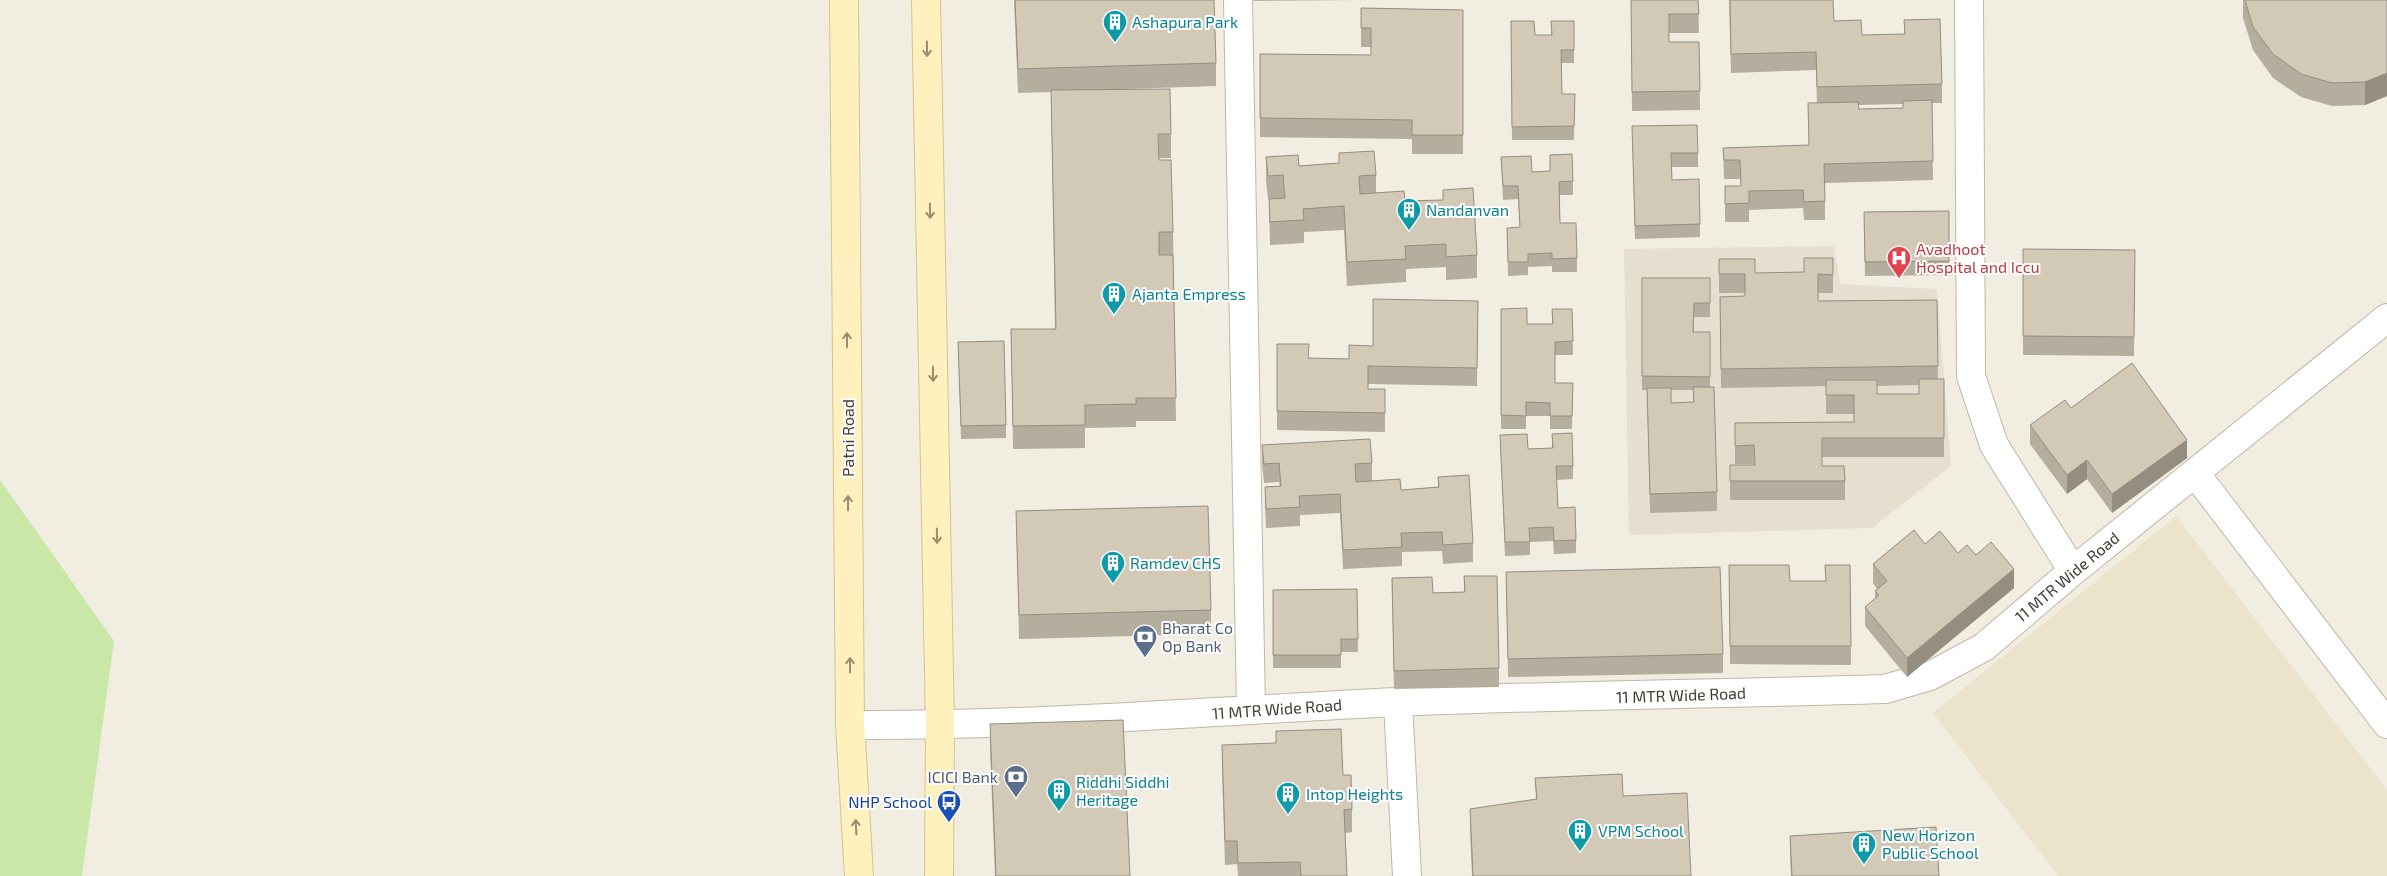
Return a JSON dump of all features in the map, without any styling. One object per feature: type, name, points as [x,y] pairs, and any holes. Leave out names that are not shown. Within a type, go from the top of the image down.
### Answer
[{"type":"main road","name":"Patni Road","points":[[844,0],[850,726],[859,876]]},
{"type":"main road","points":[[926,0],[940,726],[939,876]]},
{"type":"street","points":[[1238,0],[1250,710]]},
{"type":"street","points":[[1969,0],[1971,376],[1994,445],[2073,571]]},
{"type":"street","name":"11 MTR Wide Road","points":[[850,726],[940,726],[1215,714],[1250,710],[1398,702],[1885,689],[1930,676],[1984,646],[2073,571],[2387,318]]},
{"type":"street","points":[[2195,473],[2387,724]]},
{"type":"street","points":[[1398,702],[1407,876]]},
{"type":"shaded area","points":[[1834,246],[1840,284],[1937,289],[1951,466],[1872,528],[1629,535],[1624,249]]},
{"type":"shaded area","points":[[2176,516],[2387,790],[2387,876],[2058,876],[1933,713]]},
{"type":"green space","points":[[0,480],[114,641],[82,876],[0,876]]},
{"type":"building","name":"Ashapura Park","points":[[1015,0],[1214,0],[1216,63],[1018,69]]},
{"type":"building","points":[[1631,0],[1698,0],[1699,14],[1669,14],[1669,42],[1699,42],[1700,91],[1632,92]]},
{"type":"building","points":[[1730,0],[1833,0],[1834,21],[1861,20],[1862,35],[1905,34],[1904,20],[1940,19],[1942,84],[1817,87],[1816,52],[1731,54]]},
{"type":"building","points":[[2245,0],[2387,0],[2387,73],[2365,82],[2332,83],[2301,74],[2273,54],[2253,27]]},
{"type":"building","points":[[1361,8],[1463,10],[1463,135],[1412,135],[1412,120],[1260,118],[1260,54],[1371,55],[1371,28],[1361,28]]},
{"type":"building","points":[[1511,21],[1534,21],[1535,35],[1552,35],[1551,21],[1574,21],[1574,50],[1561,50],[1562,94],[1575,94],[1574,126],[1512,127]]},
{"type":"building","name":"Ajanta Empress","points":[[1170,89],[1171,134],[1158,134],[1159,160],[1171,160],[1173,232],[1159,232],[1159,255],[1173,255],[1176,398],[1136,398],[1136,404],[1085,405],[1085,425],[1013,426],[1011,329],[1056,329],[1051,90]]},
{"type":"building","points":[[1932,100],[1933,161],[1824,164],[1825,201],[1804,202],[1803,190],[1749,191],[1749,203],[1725,204],[1725,186],[1741,186],[1740,160],[1724,160],[1723,148],[1809,145],[1808,103],[1858,102],[1859,109],[1903,108],[1903,101]]},
{"type":"building","points":[[1697,125],[1698,153],[1671,153],[1672,180],[1699,179],[1700,224],[1635,226],[1632,126]]},
{"type":"building","points":[[1374,151],[1376,175],[1359,176],[1360,194],[1404,191],[1405,201],[1443,200],[1443,190],[1473,188],[1477,255],[1446,257],[1446,244],[1405,246],[1406,259],[1347,262],[1344,206],[1303,209],[1304,220],[1270,222],[1269,199],[1285,198],[1283,175],[1268,176],[1266,157],[1298,155],[1299,166],[1339,163],[1339,153]]},
{"type":"building","points":[[1572,154],[1573,181],[1559,182],[1560,223],[1576,223],[1577,258],[1552,259],[1552,253],[1528,254],[1528,262],[1508,262],[1507,228],[1520,227],[1518,186],[1503,186],[1501,157],[1531,156],[1532,172],[1550,171],[1550,155]]},
{"type":"building","points":[[1949,211],[1949,261],[1865,262],[1864,212]]},
{"type":"building","points":[[2023,249],[2135,250],[2134,337],[2023,336]]},
{"type":"building","points":[[1804,258],[1833,258],[1833,275],[1818,274],[1818,301],[1937,300],[1938,366],[1721,369],[1720,297],[1745,296],[1745,274],[1719,274],[1719,259],[1755,259],[1755,273],[1804,272]]},
{"type":"building","points":[[1642,278],[1710,278],[1710,303],[1694,303],[1693,332],[1710,332],[1710,377],[1642,376]]},
{"type":"building","points":[[1373,299],[1478,301],[1477,368],[1368,366],[1368,389],[1385,389],[1385,413],[1277,411],[1277,344],[1309,344],[1308,358],[1349,359],[1349,345],[1373,346]]},
{"type":"building","points":[[1527,308],[1527,324],[1553,324],[1552,309],[1572,309],[1573,341],[1555,342],[1555,383],[1573,383],[1572,416],[1550,416],[1550,403],[1526,402],[1526,416],[1501,415],[1501,309]]},
{"type":"building","points":[[1004,341],[1006,425],[961,426],[958,342]]},
{"type":"building","points":[[2132,363],[2187,440],[2112,494],[2087,460],[2067,475],[2030,425],[2065,400],[2071,408]]},
{"type":"building","points":[[1919,379],[1944,379],[1944,438],[1822,438],[1822,466],[1844,466],[1845,481],[1730,481],[1730,465],[1755,465],[1754,445],[1735,446],[1735,423],[1854,422],[1854,395],[1826,395],[1826,380],[1877,380],[1877,394],[1919,394]]},
{"type":"building","points":[[1693,387],[1714,387],[1717,492],[1650,494],[1647,388],[1671,388],[1671,403],[1694,402]]},
{"type":"building","points":[[1572,433],[1573,466],[1556,466],[1558,508],[1575,507],[1576,540],[1554,541],[1553,527],[1529,528],[1530,542],[1505,542],[1500,435],[1527,434],[1528,449],[1553,448],[1552,434]]},
{"type":"building","points":[[1370,439],[1372,463],[1355,464],[1356,482],[1400,479],[1401,490],[1439,487],[1438,477],[1469,475],[1473,543],[1443,545],[1442,532],[1401,533],[1402,547],[1343,550],[1340,494],[1299,496],[1300,507],[1266,509],[1265,487],[1281,486],[1279,463],[1264,464],[1262,445]]},
{"type":"building","name":"Ramdev CHS","points":[[1208,506],[1211,610],[1019,615],[1016,511]]},
{"type":"building","points":[[1914,530],[1925,544],[1940,531],[1958,553],[1967,545],[1976,555],[1991,542],[2014,569],[1907,658],[1865,607],[1879,595],[1875,591],[1887,581],[1873,564]]},
{"type":"building","points":[[1729,565],[1789,565],[1790,581],[1826,581],[1825,565],[1850,565],[1851,646],[1730,646]]},
{"type":"building","points":[[1720,567],[1723,654],[1508,659],[1506,572]]},
{"type":"building","points":[[1464,576],[1497,576],[1499,668],[1394,671],[1392,578],[1432,577],[1433,593],[1465,592]]},
{"type":"building","points":[[1357,589],[1358,639],[1341,639],[1341,655],[1273,655],[1273,590]]},
{"type":"building","name":"Riddhi Siddhi Heritage","points":[[1123,720],[1130,876],[996,876],[990,724]]},
{"type":"building","name":"Intop Heights","points":[[1341,729],[1343,775],[1351,775],[1352,809],[1344,810],[1347,876],[1301,876],[1300,862],[1238,863],[1237,841],[1225,841],[1222,745],[1276,743],[1276,731]]},
{"type":"building","name":"VPM School","points":[[1622,774],[1623,796],[1687,793],[1691,876],[1473,876],[1470,809],[1537,799],[1535,778]]},
{"type":"building","points":[[1936,827],[1939,876],[1792,876],[1790,836]]},
{"type":"place","name":"Ashapura Park","points":[[1115,43]]},
{"type":"place","name":"Nandanvan","points":[[1409,231]]},
{"type":"place","name":"Avadhoot Hospital and Iccu","points":[[1899,279]]},
{"type":"place","name":"Ajanta Empress","points":[[1114,315]]},
{"type":"place","name":"Ramdev CHS","points":[[1113,584]]},
{"type":"place","name":"Bharat Co Op Bank","points":[[1145,658]]},
{"type":"place","name":"ICICI Bank","points":[[1016,798]]},
{"type":"place","name":"Riddhi Siddhi Heritage","points":[[1059,812]]},
{"type":"place","name":"Intop Heights","points":[[1288,815]]},
{"type":"place","name":"NHP School","points":[[949,823]]},
{"type":"place","name":"VPM School","points":[[1580,852]]},
{"type":"place","name":"New Horizon Public School","points":[[1864,865]]}]
